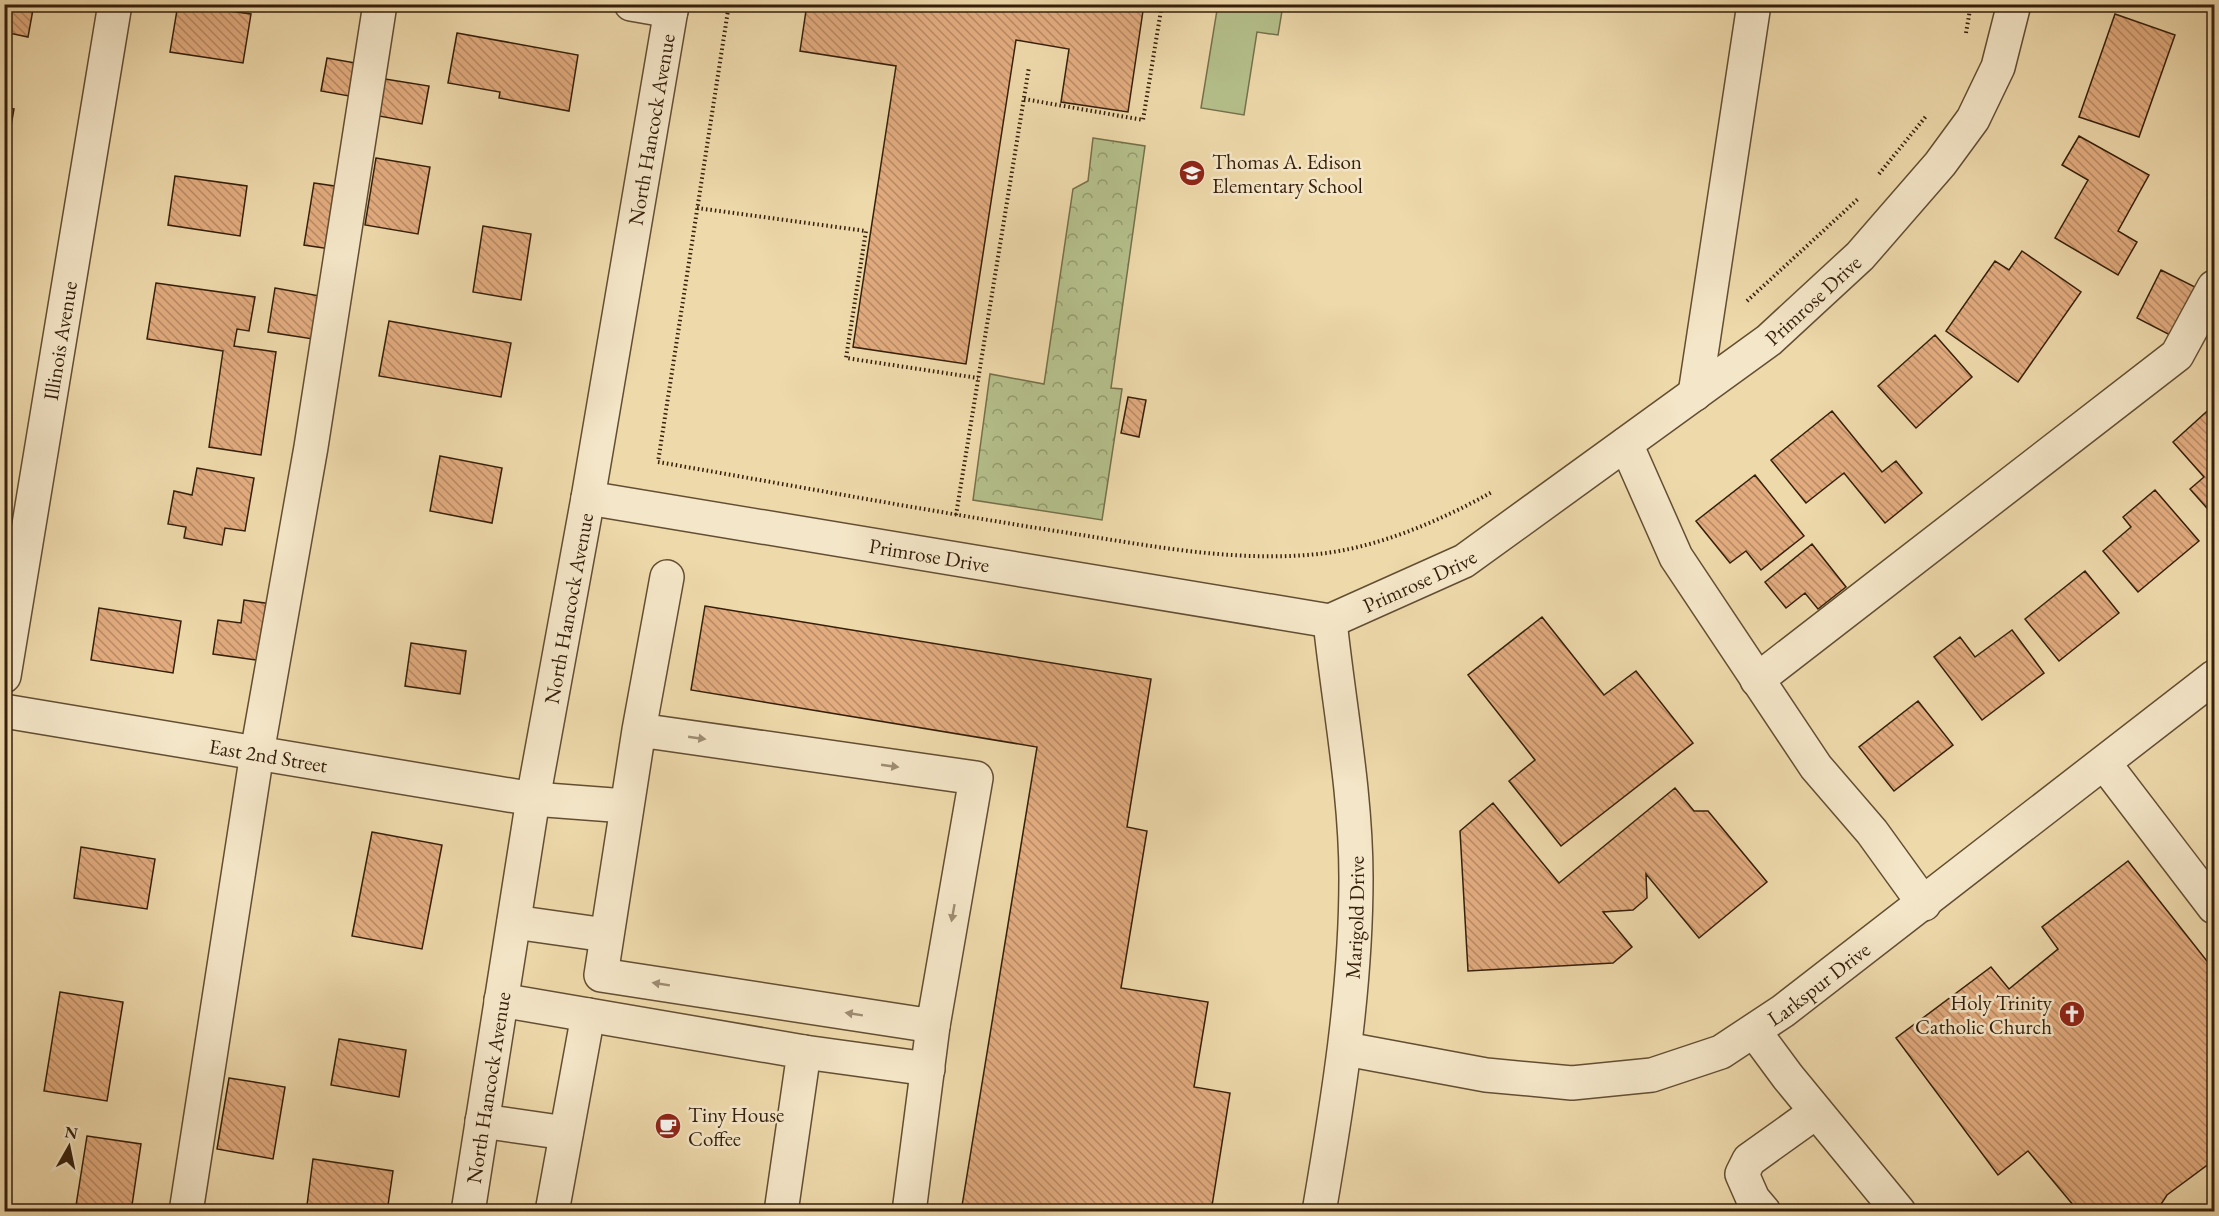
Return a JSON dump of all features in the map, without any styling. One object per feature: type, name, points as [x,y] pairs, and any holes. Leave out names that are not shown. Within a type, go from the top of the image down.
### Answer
[{"type":"street","name":"Illinois Avenue","points":[[4,676],[115,4]]},
{"type":"street","points":[[186,1212],[257,753],[311,447],[380,4]]},
{"type":"street","points":[[631,4],[671,8]]},
{"type":"street","points":[[1695,394],[1754,4]]},
{"type":"street","name":"Primrose Drive","points":[[588,498],[1330,621],[1464,561],[1769,340],[1860,256],[1940,164],[1973,119],[1998,68],[2014,4]]},
{"type":"street","name":"North Hancock Avenue","points":[[468,1212],[533,798],[588,498],[671,8]]},
{"type":"street","points":[[1756,680],[2177,355],[2214,287]]},
{"type":"street","points":[[1626,444],[1676,557],[1816,768],[1872,832],[1924,904]]},
{"type":"street","points":[[667,577],[626,806],[601,975],[933,1026]]},
{"type":"street","name":"Marigold Drive","points":[[1320,1212],[1346,1049],[1356,878],[1350,783],[1330,621]]},
{"type":"street","name":"Larkspur Drive","points":[[1346,1049],[1486,1075],[1572,1083],[1652,1075],[1721,1052],[1783,1011],[1924,904],[2214,677]]},
{"type":"street","name":"East 2nd Street","points":[[4,711],[533,798],[626,806]]},
{"type":"street","points":[[639,730],[976,778],[933,1026],[909,1212]]},
{"type":"street","points":[[2104,763],[2214,907]]},
{"type":"street","points":[[514,922],[606,935]]},
{"type":"street","points":[[501,1000],[804,1052],[928,1069]]},
{"type":"street","points":[[552,1212],[588,1015]]},
{"type":"street","points":[[1754,1031],[1816,1112],[1899,1212]]},
{"type":"street","points":[[782,1212],[804,1052]]},
{"type":"street","points":[[1764,1212],[1753,1199],[1742,1174],[1749,1160],[1816,1112]]},
{"type":"street","points":[[482,1121],[566,1133]]},
{"type":"path","points":[[729,4],[658,462],[956,515],[1173,549],[1251,556],[1319,554],[1378,541],[1454,513],[1499,488]]},
{"type":"path","points":[[1024,99],[1143,120],[1162,4]]},
{"type":"path","points":[[1965,38],[1971,4]]},
{"type":"path","points":[[956,515],[1029,67]]},
{"type":"path","points":[[1876,178],[1931,109]]},
{"type":"path","points":[[1703,338],[1760,290],[1861,195]]},
{"type":"path","points":[[697,207],[866,231],[846,358],[978,378]]},
{"type":"green space","points":[[1218,4],[1283,5],[1278,35],[1257,32],[1244,115],[1201,108]]},
{"type":"green space","points":[[1093,138],[1145,146],[1111,388],[1122,389],[1102,520],[973,500],[990,374],[1044,384],[1073,189],[1088,181]]},
{"type":"building","points":[[4,4],[34,4],[28,37],[4,32]]},
{"type":"building","points":[[178,4],[251,14],[243,63],[170,52]]},
{"type":"building","points":[[807,4],[1144,4],[1128,112],[1061,102],[1069,49],[1016,40],[966,364],[853,347],[896,66],[800,51]]},
{"type":"building","points":[[2145,4],[2176,4],[2175,9]]},
{"type":"building","points":[[2115,14],[2175,35],[2139,137],[2079,117]]},
{"type":"building","points":[[457,33],[578,55],[569,111],[499,98],[500,92],[448,83]]},
{"type":"building","points":[[327,58],[367,65],[360,98],[321,91]]},
{"type":"building","points":[[385,79],[429,86],[422,124],[379,116]]},
{"type":"building","points":[[4,108],[14,109],[4,165]]},
{"type":"building","points":[[2079,136],[2149,175],[2118,231],[2137,242],[2118,275],[2055,238],[2088,180],[2062,165]]},
{"type":"building","points":[[376,158],[430,167],[418,234],[365,225]]},
{"type":"building","points":[[175,176],[247,186],[240,236],[168,225]]},
{"type":"building","points":[[314,183],[348,188],[337,250],[304,245]]},
{"type":"building","points":[[483,226],[531,234],[521,300],[473,292]]},
{"type":"building","points":[[2022,251],[2081,292],[2018,382],[1946,331],[1995,261],[2009,270]]},
{"type":"building","points":[[2161,270],[2197,288],[2172,336],[2137,318]]},
{"type":"building","points":[[156,283],[255,297],[249,331],[237,329],[234,346],[276,352],[261,455],[209,447],[223,351],[147,339]]},
{"type":"building","points":[[275,288],[320,296],[313,339],[268,332]]},
{"type":"building","points":[[389,321],[511,343],[501,397],[379,376]]},
{"type":"building","points":[[1935,335],[1972,377],[1916,428],[1878,386]]},
{"type":"building","points":[[1128,397],[1146,400],[1139,437],[1121,433]]},
{"type":"building","points":[[2214,405],[2214,516],[2190,489],[2204,477],[2173,442]]},
{"type":"building","points":[[1832,411],[1882,472],[1896,461],[1922,493],[1885,523],[1844,473],[1806,503],[1771,460]]},
{"type":"building","points":[[440,456],[502,468],[492,523],[430,511]]},
{"type":"building","points":[[197,468],[254,478],[245,531],[225,528],[222,545],[184,538],[186,527],[168,524],[174,491],[192,495]]},
{"type":"building","points":[[1755,475],[1804,536],[1761,570],[1746,551],[1730,563],[1696,521]]},
{"type":"building","points":[[2155,490],[2199,541],[2138,592],[2103,551],[2131,527],[2123,517]]},
{"type":"building","points":[[1812,544],[1846,587],[1818,609],[1805,593],[1786,608],[1765,582]]},
{"type":"building","points":[[2085,571],[2119,613],[2059,661],[2025,619]]},
{"type":"building","points":[[244,600],[272,604],[264,661],[213,654],[218,620],[241,623]]},
{"type":"building","points":[[705,606],[1151,679],[1127,827],[1147,831],[1121,988],[1208,1002],[1194,1087],[1230,1093],[1211,1212],[961,1212],[1037,747],[691,690]]},
{"type":"building","points":[[99,608],[181,621],[173,673],[91,660]]},
{"type":"building","points":[[1542,617],[1604,695],[1636,671],[1693,743],[1561,846],[1509,781],[1535,760],[1468,675]]},
{"type":"building","points":[[2012,630],[2044,673],[1982,720],[1934,657],[1960,637],[1975,657]]},
{"type":"building","points":[[411,643],[466,651],[460,694],[405,686]]},
{"type":"building","points":[[1918,701],[1953,745],[1894,791],[1859,747]]},
{"type":"building","points":[[1675,788],[1694,811],[1708,811],[1767,882],[1699,938],[1646,874],[1647,898],[1633,910],[1603,912],[1632,947],[1613,963],[1468,971],[1460,831],[1493,803],[1559,883]]},
{"type":"building","points":[[372,832],[442,845],[422,949],[352,936]]},
{"type":"building","points":[[81,847],[155,859],[147,909],[74,898]]},
{"type":"building","name":"Holy Trinity Catholic Church","points":[[2128,861],[2214,970],[2214,1160],[2167,1195],[2156,1212],[2079,1212],[2028,1151],[1998,1175],[1896,1038],[1991,967],[2009,989],[2058,949],[2042,927]]},
{"type":"building","points":[[60,992],[123,1002],[107,1101],[44,1091]]},
{"type":"building","points":[[339,1039],[406,1050],[399,1097],[331,1085]]},
{"type":"building","points":[[229,1078],[285,1087],[273,1159],[217,1149]]},
{"type":"building","points":[[87,1136],[141,1144],[131,1212],[75,1212]]},
{"type":"building","points":[[313,1159],[393,1171],[387,1212],[351,1212],[307,1205]]},
{"type":"place","name":"Thomas A. Edison Elementary School","points":[[1192,173]]},
{"type":"place","name":"Holy Trinity Catholic Church","points":[[2072,1014]]},
{"type":"place","name":"Tiny House Coffee","points":[[668,1126]]}]
